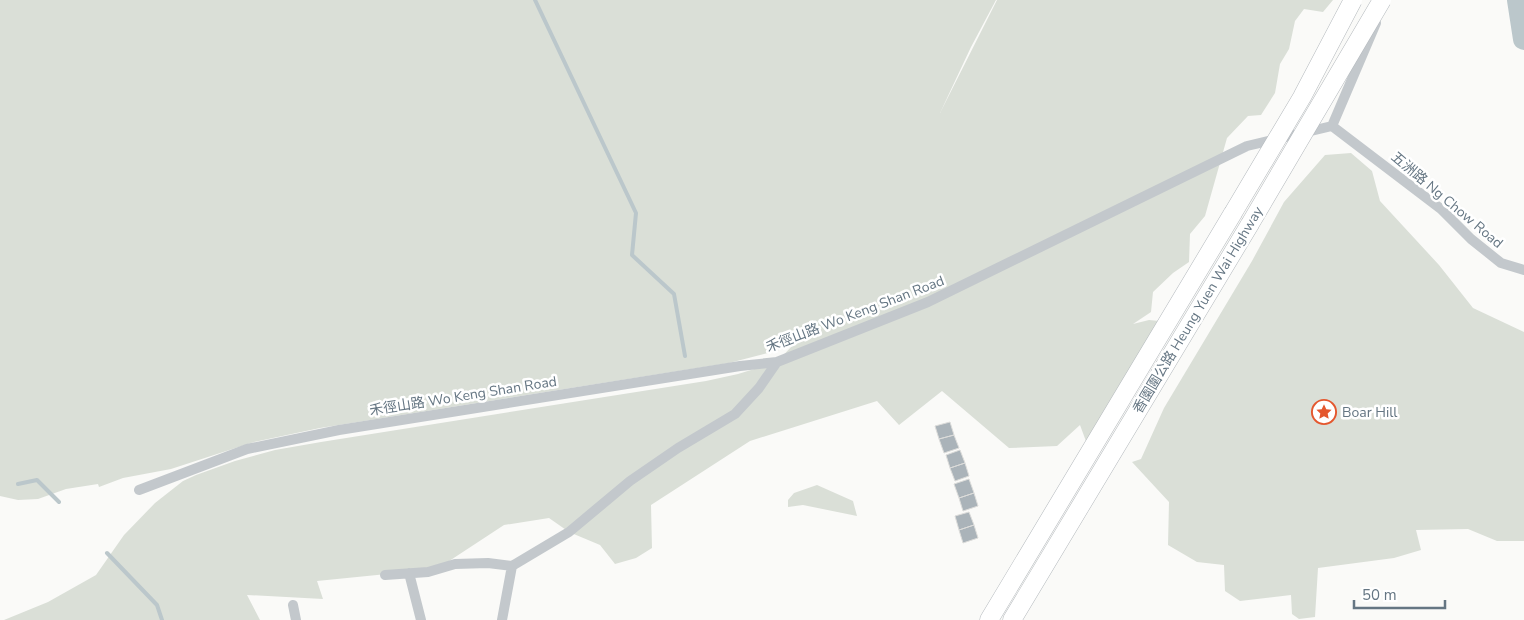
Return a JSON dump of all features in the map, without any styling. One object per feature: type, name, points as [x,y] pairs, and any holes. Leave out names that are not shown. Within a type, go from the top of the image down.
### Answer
[{"type":"highway","name":"香園圍公路 Heung Yuen Wai Highway","points":[[989,620],[1302,97],[1353,0]]},
{"type":"highway","name":"香園圍公路 Heung Yuen Wai Highway","points":[[1012,620],[1382,0]]},
{"type":"street","points":[[1332,126],[1386,0]]},
{"type":"street","name":"五洲路 Ng Chow Road","points":[[1332,126],[1441,209],[1472,239],[1501,263],[1524,270]]},
{"type":"street","name":"禾徑山路 Wo Keng Shan Road","points":[[139,490],[247,449],[339,430],[777,362],[928,302],[1247,146],[1332,126]]},
{"type":"street","points":[[385,575],[428,572],[455,564],[488,562],[512,566],[568,532],[630,481],[678,448],[735,414],[759,388],[777,362]]},
{"type":"street","points":[[502,620],[512,566]]},
{"type":"street","points":[[409,573],[421,620]]},
{"type":"street","points":[[293,605],[296,620]]},
{"type":"shaded area","points":[[0,0],[996,0],[971,47],[940,113],[997,0],[1333,0],[1323,12],[1304,9],[1295,21],[1289,49],[1280,64],[1275,93],[1261,115],[1248,116],[1227,138],[1205,216],[1190,234],[1189,262],[1173,273],[1153,292],[1151,312],[1133,324],[1149,320],[1159,321],[1087,444],[1080,425],[1057,446],[1009,448],[942,391],[899,425],[877,401],[750,441],[651,505],[652,548],[636,558],[615,564],[600,545],[569,532],[549,518],[504,525],[437,569],[317,581],[323,599],[247,595],[260,620],[4,620],[48,602],[96,575],[124,535],[155,503],[183,481],[235,461],[275,450],[321,442],[706,381],[738,374],[777,362],[791,347],[729,363],[320,428],[254,442],[171,469],[123,478],[99,487],[98,484],[66,489],[38,499],[18,500],[0,496]]},
{"type":"shaded area","points":[[1351,153],[1372,171],[1380,201],[1439,265],[1473,308],[1524,332],[1524,541],[1497,541],[1468,529],[1416,530],[1421,550],[1394,558],[1318,568],[1315,617],[1299,619],[1292,614],[1291,595],[1240,601],[1225,591],[1224,565],[1197,562],[1168,545],[1169,502],[1132,462],[1141,459],[1164,408],[1252,261],[1284,202],[1325,155]]},
{"type":"shaded area","points":[[817,485],[853,501],[857,516],[803,505],[788,507],[788,500],[794,493]]},
{"type":"building","points":[[950,422],[954,435],[939,439],[935,426]]},
{"type":"building","points":[[954,435],[959,448],[944,453],[939,439]]},
{"type":"building","points":[[960,450],[965,463],[950,468],[946,455]]},
{"type":"building","points":[[965,463],[969,476],[955,481],[950,468]]},
{"type":"building","points":[[969,479],[974,493],[959,498],[954,484]]},
{"type":"building","points":[[974,493],[978,506],[963,511],[959,498]]},
{"type":"building","points":[[969,512],[974,525],[959,530],[955,516]]},
{"type":"building","points":[[974,525],[978,538],[963,543],[959,530]]},
{"type":"waterway","points":[[535,0],[636,213],[632,255],[674,294],[685,356]]},
{"type":"waterway","points":[[1518,0],[1524,39]]},
{"type":"waterway","points":[[18,484],[37,480],[59,502]]},
{"type":"waterway","points":[[107,553],[157,605],[162,620]]},
{"type":"place","name":"Boar Hill","points":[[1324,412]]}]
